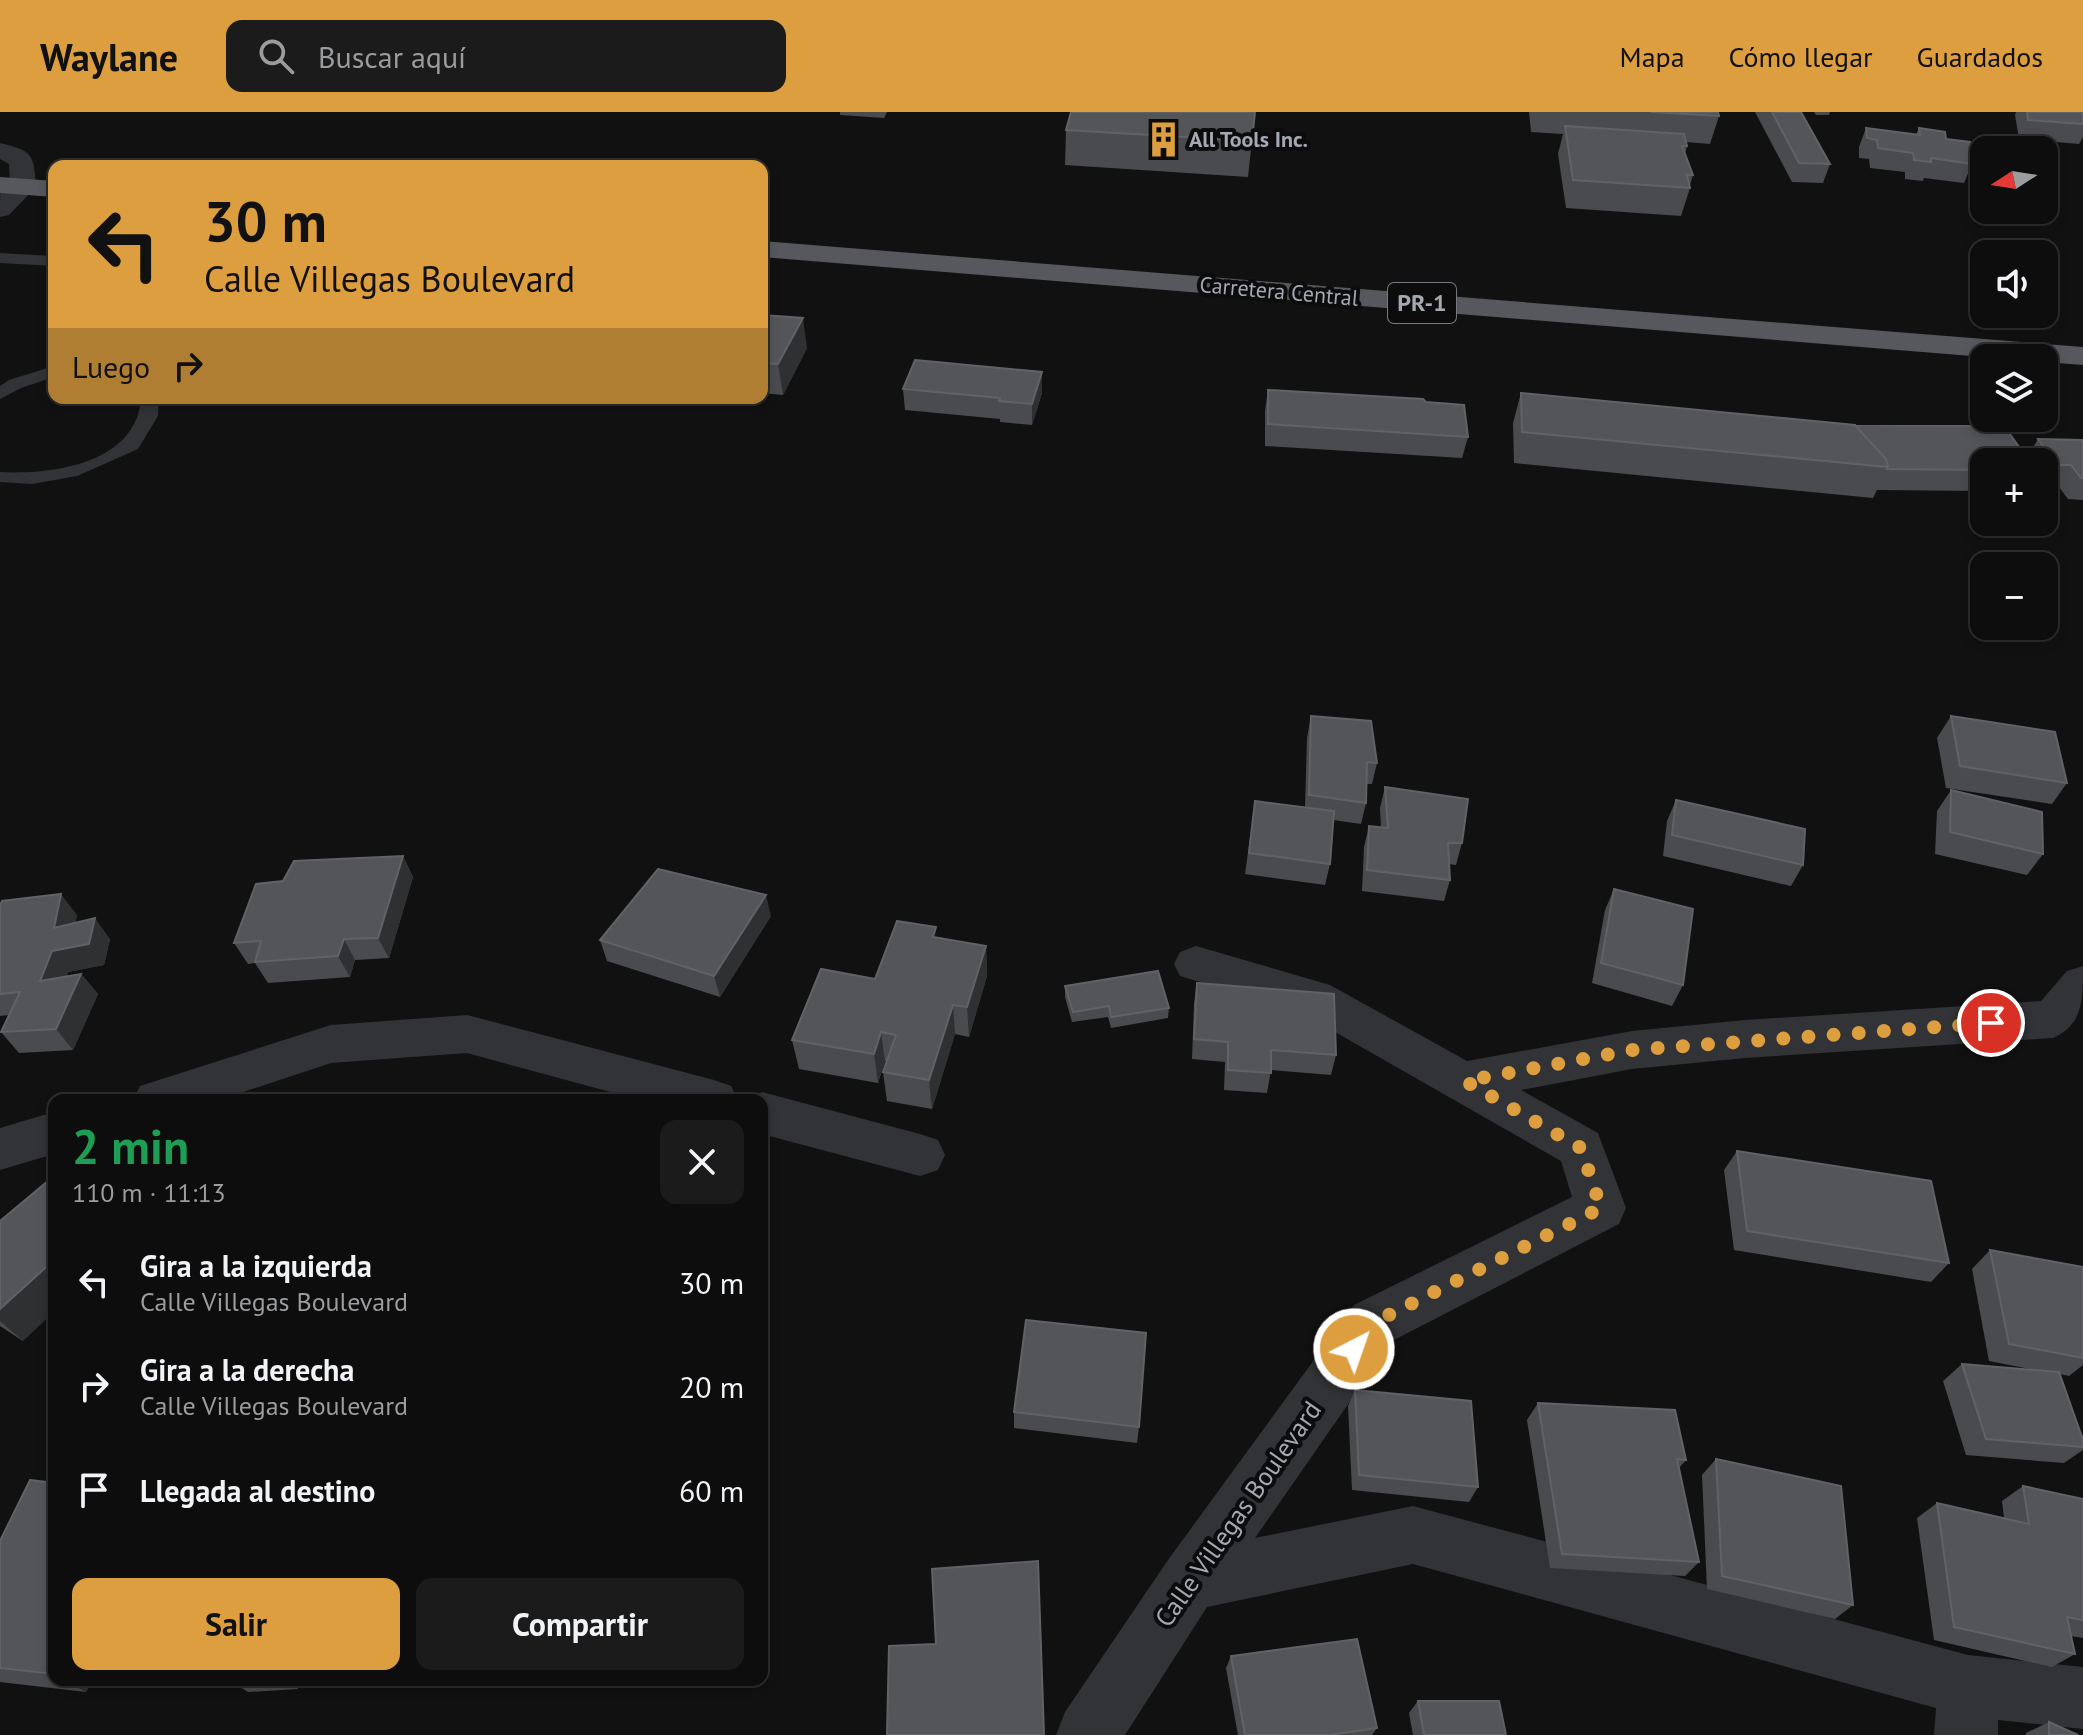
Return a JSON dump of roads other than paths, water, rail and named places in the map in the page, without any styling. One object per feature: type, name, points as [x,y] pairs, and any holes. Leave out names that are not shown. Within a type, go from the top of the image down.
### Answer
[{"type":"highway","points":[[5,199],[48,190]]},
{"type":"highway","points":[[5,199],[48,210]]},
{"type":"highway","name":"Carretera Central","points":[[768,249],[2083,356]]},
{"type":"highway","name":"Carretera Central","points":[[768,274],[1970,371]]},
{"type":"highway","points":[[2058,378],[2083,381]]},
{"type":"street","points":[[0,151],[13,154],[22,161],[5,199]]},
{"type":"street","points":[[1196,964],[1314,998],[1465,1081],[1632,1050],[1745,1039],[2053,1019],[2083,984]]},
{"type":"street","points":[[176,1094],[331,1044],[467,1034],[692,1094]]},
{"type":"street","name":"Calle Villegas Boulevard","points":[[1088,1735],[1189,1581],[1373,1323],[1601,1208],[1581,1148],[1465,1081]]},
{"type":"street","points":[[768,1115],[920,1155]]},
{"type":"street","points":[[0,1149],[48,1135]]},
{"type":"street","points":[[1189,1581],[1413,1535],[1967,1711],[2083,1698]]},
{"type":"lane","points":[[0,258],[48,261]]},
{"type":"lane","points":[[0,394],[15,384],[48,373]]},
{"type":"lane","points":[[0,477],[32,479],[77,471],[132,445],[149,416],[150,404]]},
{"type":"place","name":"All Tools Inc.","points":[[1163,139]]}]
